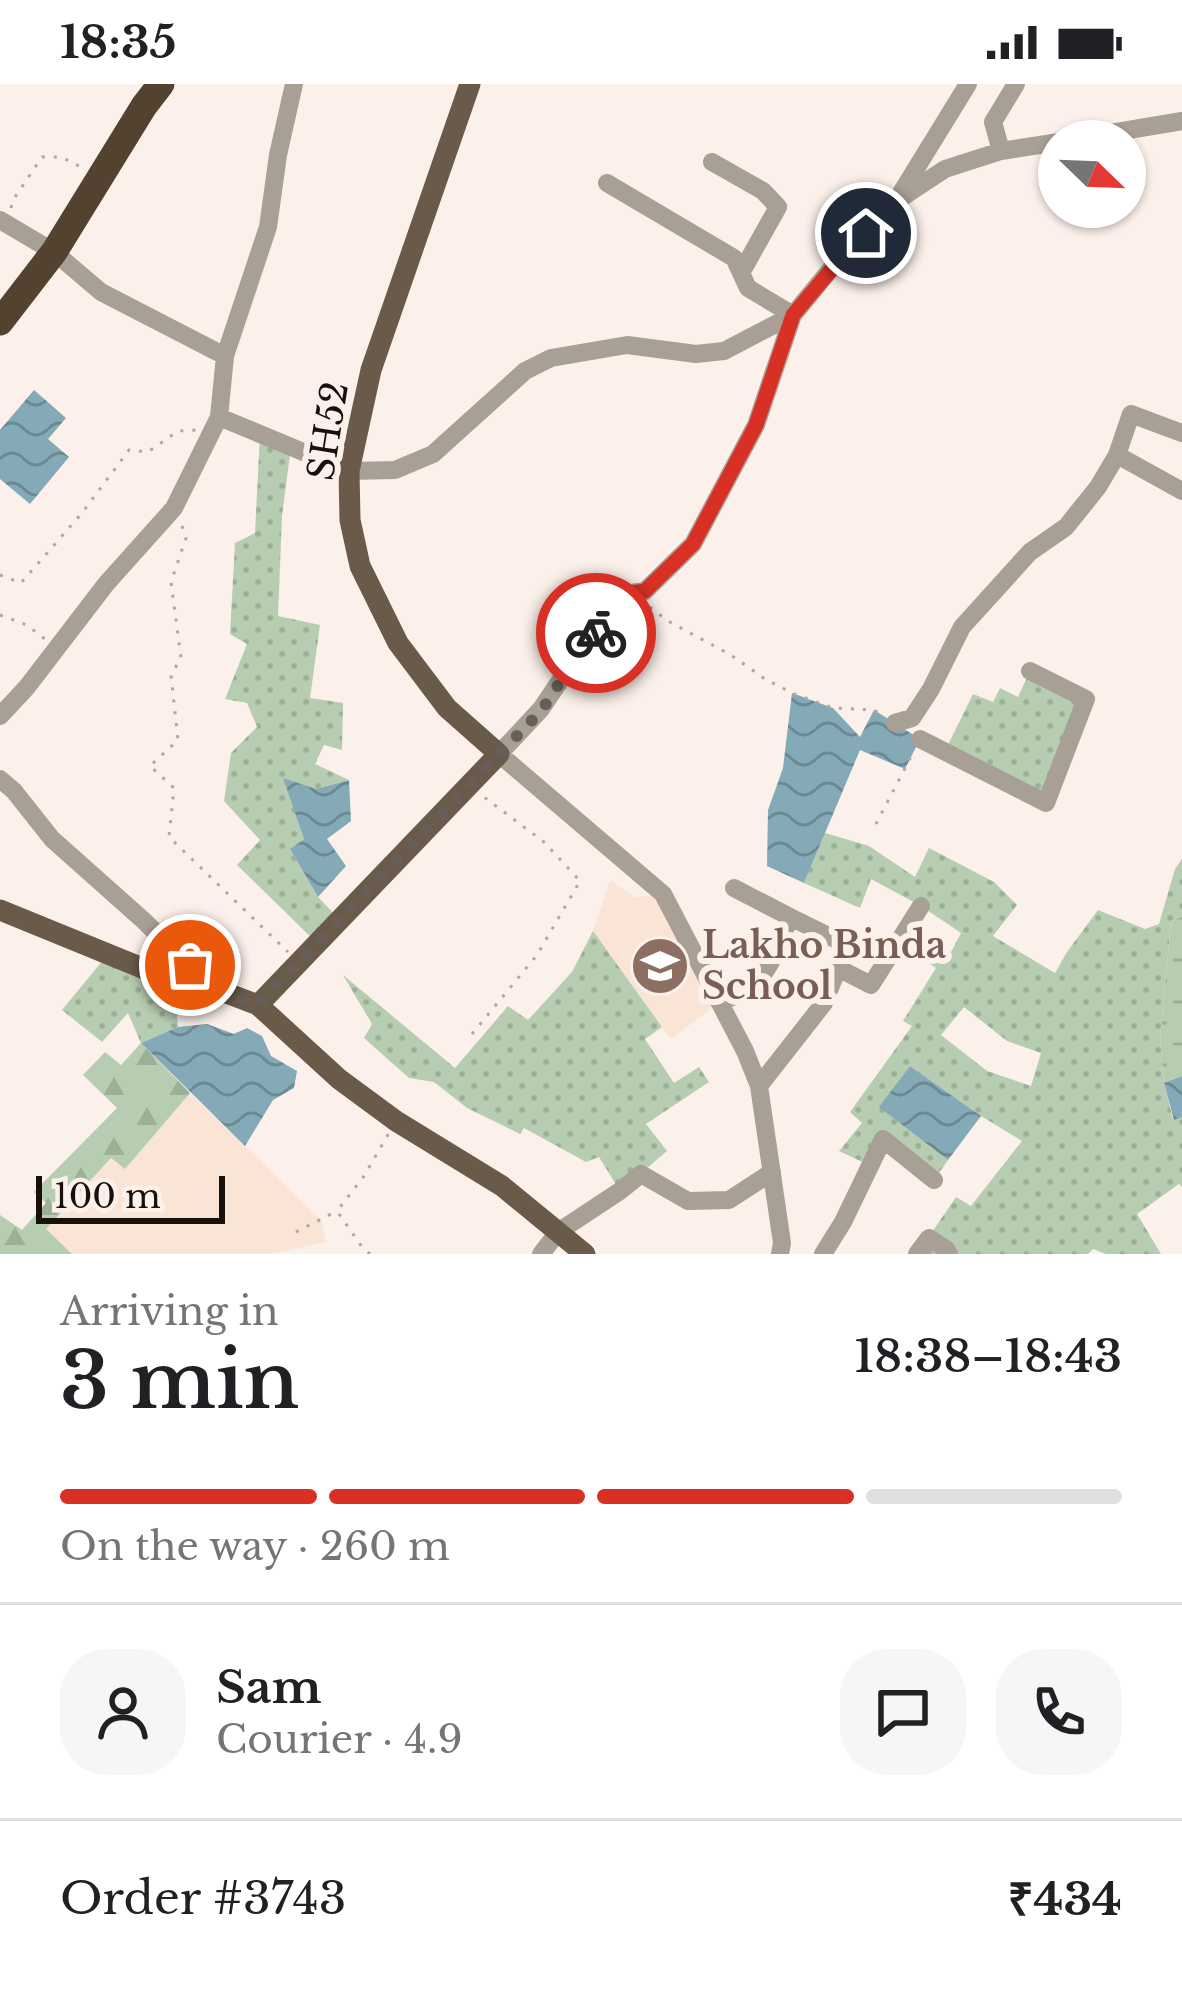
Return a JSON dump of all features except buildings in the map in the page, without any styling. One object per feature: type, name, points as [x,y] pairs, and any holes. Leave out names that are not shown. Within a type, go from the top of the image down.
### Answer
[{"type":"highway","points":[[0,322],[54,252],[161,84]]},
{"type":"main road","name":"SH52","points":[[470,84],[371,370],[349,470],[350,520],[360,566],[398,643],[447,708],[499,754]]},
{"type":"main road","points":[[257,1005],[499,754]]},
{"type":"main road","points":[[0,910],[173,981],[213,988],[257,1005],[339,1079],[396,1121],[502,1186],[585,1254]]},
{"type":"street","points":[[0,716],[174,508],[216,422],[225,356],[268,227],[294,84]]},
{"type":"street","points":[[780,1254],[758,1086],[745,1051],[663,893],[499,754],[542,710],[574,660],[632,593],[645,591],[693,544],[756,425],[793,315],[896,202],[968,84]]},
{"type":"street","points":[[1001,152],[993,122],[1016,84]]},
{"type":"street","points":[[1146,127],[1182,121]]},
{"type":"street","points":[[896,202],[945,170],[1038,145]]},
{"type":"street","points":[[712,161],[763,191],[778,207],[741,273]]},
{"type":"street","points":[[607,182],[734,258],[748,288],[793,315]]},
{"type":"street","points":[[4,222],[54,252],[100,292],[225,356]]},
{"type":"street","points":[[216,422],[349,470],[395,470],[433,454],[525,371],[551,358],[628,346],[696,354],[724,351],[793,315]]},
{"type":"street","points":[[895,723],[912,718],[962,627],[1030,552],[1066,527],[1098,488],[1117,455],[1131,414],[1182,433]]},
{"type":"street","points":[[1117,455],[1182,490]]},
{"type":"street","points":[[915,748],[1046,803],[1086,698],[1030,671]]},
{"type":"street","points":[[0,779],[52,839],[213,988]]},
{"type":"street","points":[[734,887],[848,945],[824,1003],[758,1086]]},
{"type":"street","points":[[838,968],[871,985],[921,906]]},
{"type":"street","points":[[720,1002],[747,993],[766,971],[790,917]]},
{"type":"street","points":[[823,1254],[884,1138],[934,1180]]},
{"type":"street","points":[[541,1254],[558,1232],[641,1174],[688,1201],[729,1200],[772,1172]]},
{"type":"street","points":[[917,1254],[929,1238],[949,1254]]},
{"type":"path","points":[[4,222],[42,157],[61,157],[101,177]]},
{"type":"path","points":[[0,575],[21,583],[82,514],[129,450],[148,452],[178,431],[216,422]]},
{"type":"path","points":[[174,508],[186,538],[171,582],[181,658],[171,675],[178,740],[149,766],[174,788],[170,837],[299,962]]},
{"type":"path","points":[[632,593],[668,621],[731,655],[765,680],[832,708],[874,710]]},
{"type":"path","points":[[0,615],[27,625],[57,648]]},
{"type":"path","points":[[877,824],[915,748]]},
{"type":"path","points":[[469,785],[544,842],[580,881],[537,955],[472,1034]]},
{"type":"path","points":[[296,1232],[337,1211],[396,1121]]},
{"type":"path","points":[[337,1211],[370,1254]]},
{"type":"shaded area","name":"Lakho Binda School","points":[[610,880],[634,897],[663,894],[720,1002],[671,1039],[593,931]]},
{"type":"shaded area","points":[[190,1093],[321,1220],[326,1242],[271,1254],[72,1254],[45,1229],[112,1158],[125,1168]]},
{"type":"green space","points":[[260,434],[291,447],[282,516],[278,616],[320,625],[310,698],[343,703],[342,750],[324,745],[315,764],[349,780],[316,789],[284,779],[304,839],[290,849],[318,897],[340,920],[317,943],[237,865],[260,840],[224,801],[231,753],[257,727],[247,703],[225,699],[247,644],[230,634],[235,543],[255,533]]},
{"type":"green space","points":[[1030,671],[1086,699],[1046,803],[945,751],[973,694],[993,702],[1000,688],[1018,697]]},
{"type":"green space","points":[[825,833],[869,846],[915,877],[929,848],[994,882],[1017,905],[993,936],[1055,973],[1098,910],[1145,929],[1159,924],[1182,859],[1182,917],[1171,921],[1160,1039],[1173,1119],[1182,1117],[1182,1187],[1179,1184],[1137,1214],[1161,1254],[1106,1254],[1093,1249],[1088,1254],[917,1254],[956,1197],[971,1206],[1022,1141],[910,1066],[880,1107],[948,1160],[934,1180],[884,1139],[871,1166],[839,1151],[862,1123],[850,1112],[912,1026],[903,1021],[936,968],[920,956],[929,941],[951,952],[961,933],[871,879],[860,908],[804,883]],"holes":[[[964,1007],[1007,1041],[1041,1053],[1031,1086],[987,1071],[941,1035]]]},
{"type":"green space","points":[[1182,917],[1182,1076],[1164,1083],[1160,1039],[1171,921]]},
{"type":"green space","points":[[593,931],[662,1027],[645,1039],[674,1083],[699,1067],[709,1082],[646,1124],[667,1151],[620,1191],[599,1157],[586,1162],[524,1128],[520,1134],[467,1108],[434,1082],[409,1078],[364,1038],[372,1024],[343,975],[455,1068],[508,1006],[528,1020],[572,972]]},
{"type":"green space","points":[[108,954],[174,981],[178,1027],[141,1043],[128,1013],[102,1042],[62,1010]]},
{"type":"green space","points":[[141,1043],[190,1093],[125,1169],[111,1158],[46,1229],[72,1254],[0,1254],[0,1215],[22,1230],[46,1203],[34,1192],[117,1108],[83,1075],[105,1052],[121,1065]]},
{"type":"water","points":[[34,390],[66,418],[48,439],[69,457],[30,504],[0,479],[0,430]]},
{"type":"water","points":[[792,693],[833,708],[860,737],[874,710],[920,739],[905,769],[860,750],[804,883],[767,866],[768,810],[783,768]]},
{"type":"water","points":[[283,778],[316,789],[349,780],[351,821],[327,839],[346,866],[318,897],[290,849],[304,839]]},
{"type":"water","points":[[207,1024],[234,1034],[247,1028],[262,1036],[271,1056],[297,1071],[294,1088],[273,1100],[245,1146],[141,1043],[178,1027]]},
{"type":"water","points":[[910,1066],[981,1116],[948,1160],[879,1107]]},
{"type":"water","points":[[1182,1076],[1182,1117],[1174,1120],[1164,1083]]},
{"type":"way so far","points":[[190,965],[213,988],[257,1005],[542,710],[596,633]]},
{"type":"place","name":"Lakho Binda School","points":[[660,966]]},
{"type":"route","points":[[596,633],[632,593],[645,591],[693,544],[756,425],[793,315],[866,233]]}]
